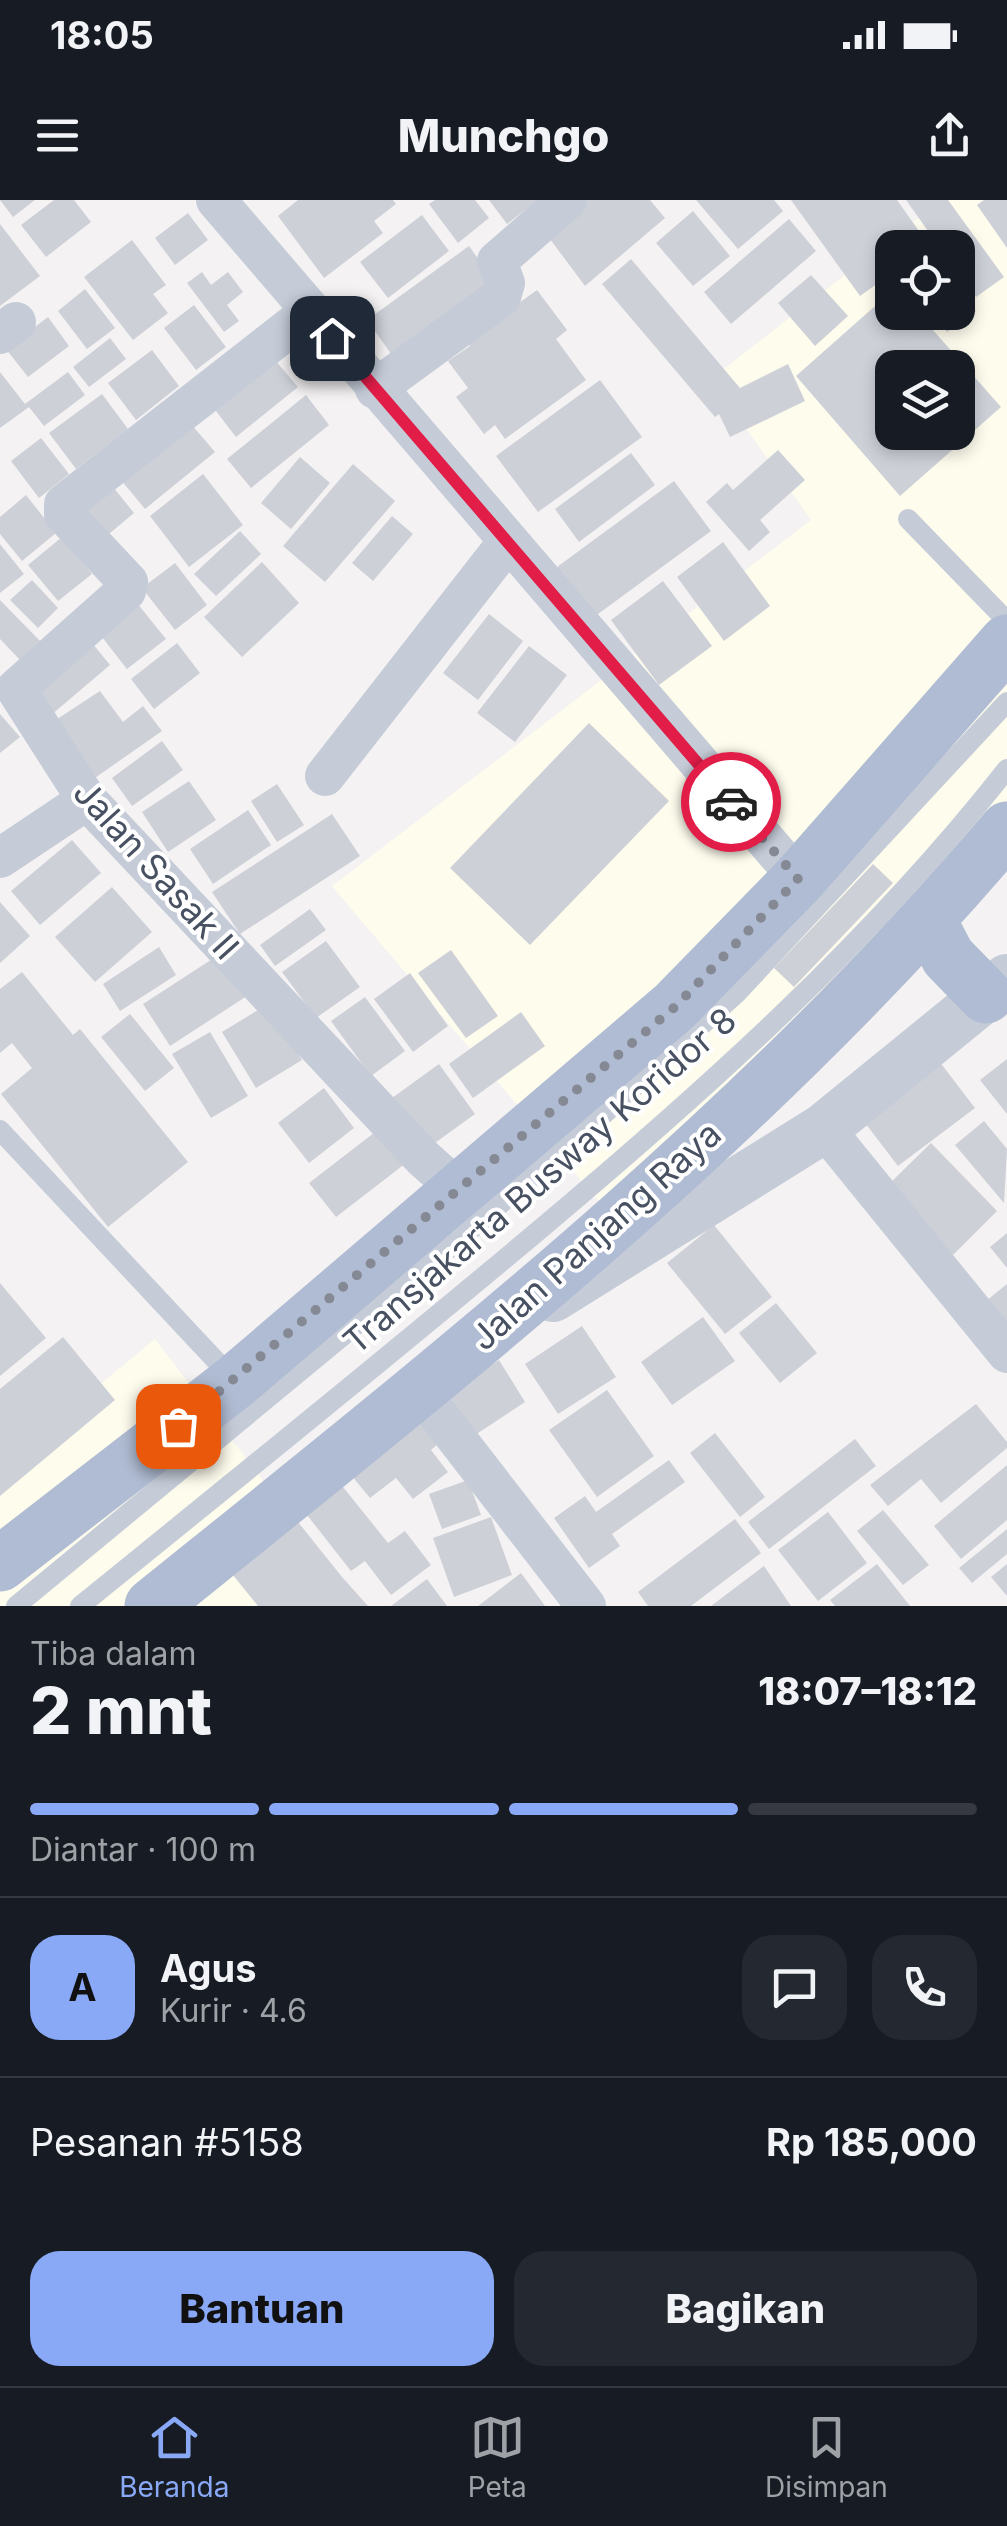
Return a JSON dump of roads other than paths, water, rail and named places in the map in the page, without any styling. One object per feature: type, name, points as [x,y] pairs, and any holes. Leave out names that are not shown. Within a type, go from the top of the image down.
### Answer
[{"type":"main road","points":[[5,1571],[235,1382],[676,1006],[798,879],[1007,642]]},
{"type":"main road","name":"Jalan Panjang Raya","points":[[152,1606],[495,1326],[739,1110],[928,919],[1007,828]]},
{"type":"main road","points":[[928,919],[948,957],[997,988]]},
{"type":"street","points":[[216,200],[506,544],[798,879]]},
{"type":"street","points":[[375,389],[501,297],[505,283],[497,261],[567,200]]},
{"type":"street","name":"Jalan Sasak II","points":[[310,312],[64,504],[64,514],[128,582],[126,591],[16,689],[88,800],[423,1158],[460,1191]]},
{"type":"street","points":[[325,776],[506,544]]},
{"type":"street","points":[[0,858],[88,800]]},
{"type":"street","points":[[495,1326],[569,1288],[824,1128],[997,988]]},
{"type":"street","points":[[824,1128],[1007,1352]]},
{"type":"street","points":[[419,1390],[586,1606]]},
{"type":"lane","points":[[908,519],[1007,621]]},
{"type":"lane","name":"Transjakarta Busway Koridor 8","points":[[5,1571],[459,1240],[738,992],[1007,702]]},
{"type":"lane","name":"Transjakarta Busway Koridor 8","points":[[80,1606],[629,1154],[850,946],[936,857],[1007,769]]},
{"type":"lane","points":[[0,1130],[235,1382]]}]
